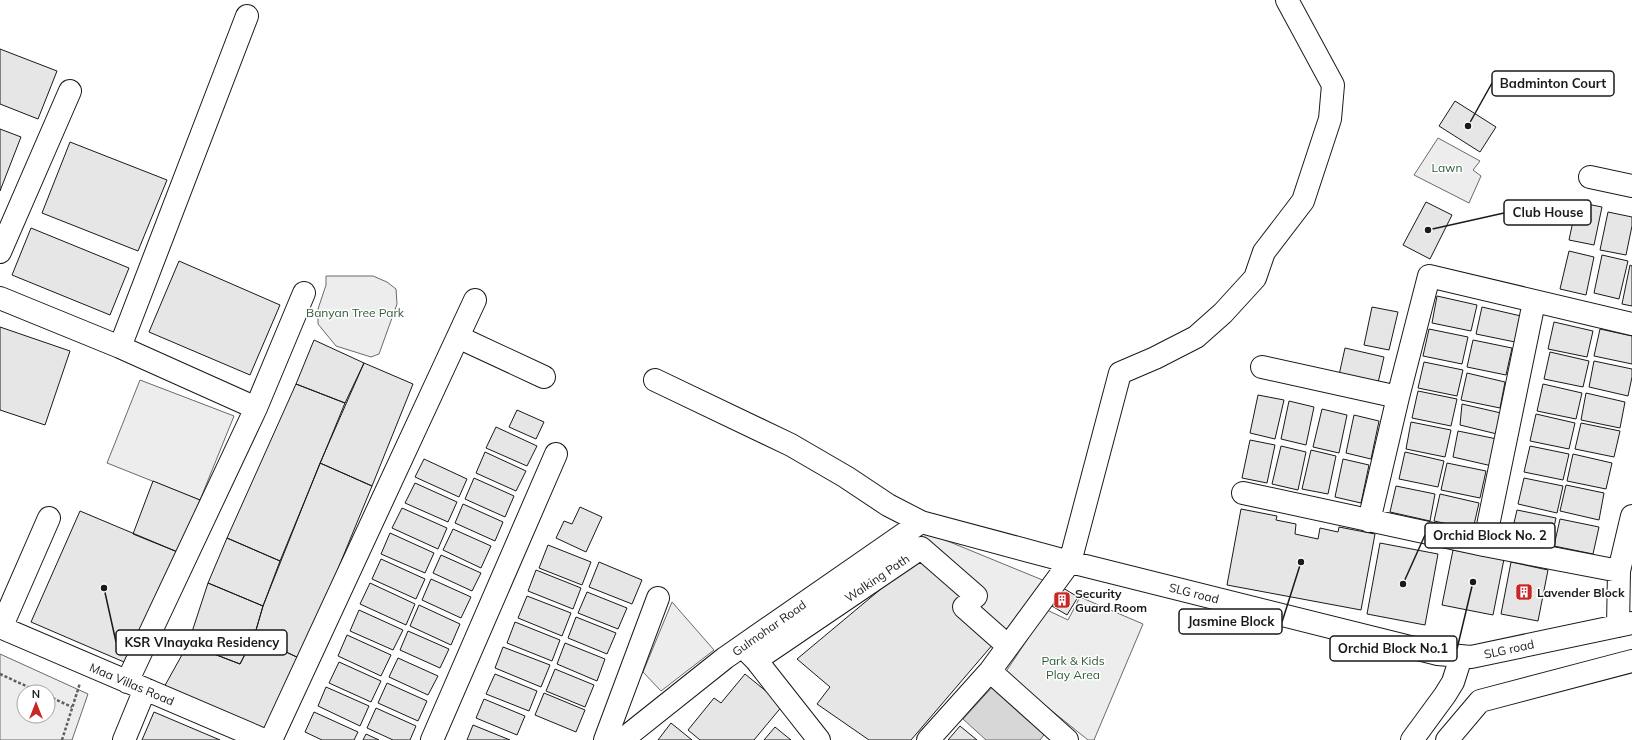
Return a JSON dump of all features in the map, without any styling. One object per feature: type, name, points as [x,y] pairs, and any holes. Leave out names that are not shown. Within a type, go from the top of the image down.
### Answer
[{"type":"street","points":[[928,740],[990,671],[1070,562],[1120,373],[1155,358],[1196,337],[1223,313],[1255,278],[1264,252],[1303,201],[1330,119],[1333,86],[1287,0]]},
{"type":"street","points":[[120,347],[247,16]]},
{"type":"street","points":[[0,252],[70,91]]},
{"type":"street","points":[[1590,177],[1632,186]]},
{"type":"street","points":[[1369,521],[1398,397],[1429,276],[1632,324]]},
{"type":"street","points":[[124,740],[136,686],[304,293]]},
{"type":"street","points":[[0,298],[120,347],[256,408]]},
{"type":"street","points":[[271,736],[475,300]]},
{"type":"street","points":[[1484,545],[1534,302]]},
{"type":"street","points":[[458,337],[544,377]]},
{"type":"street","points":[[1262,367],[1398,397]]},
{"type":"street","name":"SLG road","points":[[655,380],[791,445],[846,477],[888,505],[921,522],[1070,562],[1438,654],[1461,657],[1471,657],[1625,625]]},
{"type":"street","points":[[432,740],[556,454]]},
{"type":"street","points":[[1243,493],[1484,545],[1619,571]]},
{"type":"street","points":[[1625,625],[1619,571],[1632,516]]},
{"type":"street","points":[[1,627],[50,518]]},
{"type":"street","name":"Gulmohar Road","points":[[622,740],[726,658],[750,653],[921,522]]},
{"type":"street","name":"Walking Path","points":[[750,653],[921,548],[976,596],[964,607],[1008,646]]},
{"type":"street","points":[[605,740],[658,598]]},
{"type":"street","name":"Maa Villas Road","points":[[1,627],[136,686],[271,736]]},
{"type":"street","points":[[750,653],[819,740]]},
{"type":"street","points":[[1412,740],[1453,682],[1461,657]]},
{"type":"street","points":[[1447,740],[1480,701],[1632,662]]},
{"type":"street","points":[[990,671],[1067,740]]},
{"type":"path","points":[[0,674],[22,684]]},
{"type":"path","points":[[56,700],[72,707],[62,740]]},
{"type":"shaded area","name":"Lawn","points":[[1438,138],[1480,161],[1473,170],[1481,176],[1469,203],[1414,175]]},
{"type":"shaded area","name":"Banyan Tree Park","points":[[326,276],[373,276],[387,282],[396,289],[397,304],[379,354],[371,357],[336,346],[318,324],[318,309],[326,285]]},
{"type":"shaded area","points":[[140,380],[234,416],[200,500],[107,463]]},
{"type":"shaded area","points":[[923,531],[1045,581],[1004,638],[916,541]]},
{"type":"shaded area","name":"Park & Kids Play Area","points":[[1080,597],[1143,624],[1094,740],[1088,740],[1005,673],[1047,610],[1068,620]]},
{"type":"shaded area","points":[[672,602],[714,650],[661,691],[643,672]]},
{"type":"shaded area","points":[[0,654],[88,694],[72,740],[0,740]]},
{"type":"shaded area","points":[[995,684],[1047,731],[1040,740],[986,740],[963,719]]},
{"type":"building","points":[[0,49],[57,71],[38,119],[0,104]]},
{"type":"building","points":[[1455,101],[1496,127],[1480,152],[1439,126]]},
{"type":"building","points":[[0,129],[21,137],[0,191]]},
{"type":"building","points":[[70,142],[167,180],[138,251],[42,213]]},
{"type":"building","points":[[1426,202],[1452,215],[1430,259],[1403,245]]},
{"type":"building","points":[[1577,202],[1602,207],[1594,245],[1569,240]]},
{"type":"building","points":[[1608,212],[1632,217],[1632,226],[1626,255],[1600,250]]},
{"type":"building","points":[[31,228],[129,268],[110,315],[12,275]]},
{"type":"building","points":[[1569,251],[1594,257],[1586,295],[1560,289]]},
{"type":"building","points":[[1602,255],[1628,261],[1619,299],[1594,293]]},
{"type":"building","points":[[179,261],[280,305],[250,375],[149,332]]},
{"type":"building","points":[[1630,265],[1632,266],[1632,306],[1622,304]]},
{"type":"building","points":[[1437,296],[1477,305],[1471,331],[1432,323]]},
{"type":"building","points":[[1372,307],[1398,312],[1389,350],[1364,345]]},
{"type":"building","points":[[1482,307],[1521,316],[1515,342],[1476,334]]},
{"type":"building","points":[[1554,322],[1593,331],[1587,357],[1548,349]]},
{"type":"building","points":[[0,327],[70,351],[45,425],[0,410]]},
{"type":"building","points":[[1429,329],[1468,337],[1462,364],[1423,356]]},
{"type":"building","points":[[1600,329],[1632,336],[1632,364],[1594,356]]},
{"type":"building","points":[[314,340],[364,363],[345,403],[296,384]]},
{"type":"building","points":[[1473,340],[1512,348],[1506,375],[1467,367]]},
{"type":"building","points":[[1345,348],[1384,357],[1378,383],[1339,375]]},
{"type":"building","points":[[1550,352],[1589,361],[1583,387],[1544,379]]},
{"type":"building","points":[[1594,361],[1632,369],[1628,396],[1589,387]]},
{"type":"building","points":[[1424,362],[1463,370],[1457,396],[1418,388]]},
{"type":"building","points":[[364,363],[413,384],[372,486],[320,463]]},
{"type":"building","points":[[1467,373],[1505,382],[1500,408],[1461,400]]},
{"type":"building","points":[[296,384],[345,403],[280,561],[227,538]]},
{"type":"building","points":[[1543,384],[1582,393],[1576,419],[1537,411]]},
{"type":"building","points":[[1418,391],[1457,399],[1451,426],[1412,418]]},
{"type":"building","points":[[1586,393],[1625,402],[1620,428],[1581,420]]},
{"type":"building","points":[[1258,395],[1284,400],[1275,439],[1250,433]]},
{"type":"building","points":[[1289,401],[1314,407],[1306,445],[1281,439]]},
{"type":"building","points":[[1462,404],[1501,413],[1497,434],[1460,425]]},
{"type":"building","points":[[1322,409],[1347,415],[1339,453],[1313,447]]},
{"type":"building","points":[[517,410],[544,422],[536,439],[509,427]]},
{"type":"building","points":[[1536,414],[1575,423],[1569,449],[1530,441]]},
{"type":"building","points":[[1354,415],[1379,421],[1371,459],[1346,453]]},
{"type":"building","points":[[1411,422],[1451,430],[1445,457],[1406,449]]},
{"type":"building","points":[[1581,423],[1620,431],[1614,457],[1575,449]]},
{"type":"building","points":[[496,427],[537,446],[527,466],[486,448]]},
{"type":"building","points":[[1458,431],[1497,439],[1492,466],[1453,457]]},
{"type":"building","points":[[1250,440],[1275,445],[1267,483],[1242,478]]},
{"type":"building","points":[[1281,446],[1306,452],[1298,490],[1272,484]]},
{"type":"building","points":[[1530,446],[1569,454],[1563,480],[1524,472]]},
{"type":"building","points":[[1311,450],[1336,456],[1328,494],[1302,489]]},
{"type":"building","points":[[485,452],[526,471],[516,491],[476,473]]},
{"type":"building","points":[[1405,452],[1444,461],[1438,487],[1399,479]]},
{"type":"building","points":[[1573,454],[1612,463],[1606,489],[1567,481]]},
{"type":"building","points":[[424,459],[467,479],[459,497],[415,477]]},
{"type":"building","points":[[1343,459],[1369,465],[1361,503],[1335,497]]},
{"type":"building","points":[[320,463],[372,486],[301,659],[254,637],[263,606]]},
{"type":"building","points":[[1447,463],[1486,471],[1480,498],[1441,490]]},
{"type":"building","points":[[474,478],[514,496],[505,517],[465,499]]},
{"type":"building","points":[[1524,478],[1563,486],[1557,513],[1518,504]]},
{"type":"building","points":[[153,481],[200,500],[180,553],[133,534]]},
{"type":"building","points":[[415,483],[457,502],[448,522],[405,503]]},
{"type":"building","points":[[1566,485],[1604,493],[1599,520],[1560,511]]},
{"type":"building","points":[[1396,486],[1435,494],[1430,521],[1390,512]]},
{"type":"building","points":[[1440,494],[1479,503],[1473,529],[1434,521]]},
{"type":"building","points":[[463,504],[503,522],[495,541],[455,523]]},
{"type":"building","points":[[580,507],[602,517],[586,552],[556,538],[564,521],[572,524]]},
{"type":"building","points":[[402,508],[447,528],[438,549],[392,528]]},
{"type":"building","points":[[1241,509],[1277,516],[1276,520],[1296,524],[1295,534],[1318,539],[1320,528],[1338,532],[1339,527],[1375,534],[1361,610],[1227,585]]},
{"type":"building","points":[[1517,510],[1556,518],[1550,545],[1511,536]]},
{"type":"building","points":[[80,511],[180,553],[124,662],[31,622]]},
{"type":"building","points":[[1560,519],[1599,527],[1593,554],[1554,546]]},
{"type":"building","points":[[453,529],[491,546],[481,568],[443,550]]},
{"type":"building","points":[[390,533],[434,553],[425,573],[381,554]]},
{"type":"building","points":[[227,538],[280,561],[263,606],[208,583]]},
{"type":"building","points":[[1380,543],[1438,554],[1425,625],[1367,614]]},
{"type":"building","points":[[548,545],[591,562],[582,585],[539,568]]},
{"type":"building","points":[[1453,550],[1504,559],[1493,615],[1442,605]]},
{"type":"building","points":[[924,553],[973,595],[994,643],[911,740],[869,740],[817,704],[830,687],[797,659]]},
{"type":"building","points":[[441,555],[481,573],[472,591],[433,573]]},
{"type":"building","points":[[381,559],[425,579],[416,599],[372,579]]},
{"type":"building","points":[[599,562],[642,580],[632,604],[589,587]]},
{"type":"building","name":"Lavender Block","points":[[1511,562],[1548,570],[1538,621],[1501,614]]},
{"type":"building","points":[[536,570],[581,588],[573,609],[528,591]]},
{"type":"building","points":[[431,579],[471,597],[461,618],[422,600]]},
{"type":"building","points":[[208,583],[263,606],[254,637],[240,664],[188,644]]},
{"type":"building","points":[[370,583],[415,604],[406,625],[360,604]]},
{"type":"building","name":"Security Guard Room","points":[[1058,585],[1078,597],[1067,615],[1047,603]]},
{"type":"building","points":[[587,592],[627,608],[618,629],[578,613]]},
{"type":"building","points":[[527,596],[571,613],[562,636],[518,618]]},
{"type":"building","points":[[419,605],[460,624],[451,645],[410,626]]},
{"type":"building","points":[[359,610],[403,630],[393,650],[350,631]]},
{"type":"building","points":[[576,617],[616,633],[607,654],[568,638]]},
{"type":"building","points":[[515,622],[560,640],[552,661],[507,643]]},
{"type":"building","points":[[408,631],[449,649],[440,668],[400,650]]},
{"type":"building","points":[[347,635],[391,655],[381,676],[338,656]]},
{"type":"building","points":[[254,637],[301,659],[268,737],[163,689],[188,644],[240,664]]},
{"type":"building","points":[[565,643],[605,659],[597,681],[557,664]]},
{"type":"building","points":[[503,647],[550,665],[541,687],[495,668]]},
{"type":"building","points":[[398,658],[438,676],[428,695],[389,677]]},
{"type":"building","points":[[339,662],[381,681],[371,702],[329,683]]},
{"type":"building","points":[[555,669],[594,685],[585,707],[546,691]]},
{"type":"building","points":[[495,674],[537,691],[529,711],[486,694]]},
{"type":"building","points":[[745,674],[783,705],[754,740],[700,740],[688,730],[714,698],[721,703]]},
{"type":"building","points":[[387,683],[427,701],[418,721],[378,703]]},
{"type":"building","points":[[326,687],[369,706],[360,726],[318,706]]},
{"type":"building","points":[[544,693],[585,710],[576,732],[535,715]]},
{"type":"building","points":[[484,699],[525,716],[517,735],[476,718]]},
{"type":"building","points":[[376,708],[416,726],[410,740],[393,740],[367,728]]},
{"type":"building","points":[[154,712],[220,740],[142,740]]},
{"type":"building","points":[[314,712],[358,732],[354,740],[322,740],[305,732]]},
{"type":"building","points":[[671,723],[692,740],[658,740]]},
{"type":"building","points":[[473,725],[510,740],[467,740]]},
{"type":"building","points":[[960,726],[977,740],[948,740]]},
{"type":"building","points":[[775,727],[791,740],[764,740]]},
{"type":"building","points":[[366,734],[379,740],[363,740]]},
{"type":"place","name":"Badminton Court","points":[[1468,126]]},
{"type":"place","name":"Club House","points":[[1428,230]]},
{"type":"place","name":"Jasmine Block","points":[[1301,562]]},
{"type":"place","name":"Orchid Block No.1","points":[[1473,582]]},
{"type":"place","name":"Orchid Block No. 2","points":[[1403,584]]},
{"type":"place","name":"KSR VInayaka Residency","points":[[104,588]]},
{"type":"place","name":"Lavender Block","points":[[1524,592]]},
{"type":"place","name":"Security Guard Room","points":[[1062,600]]}]
